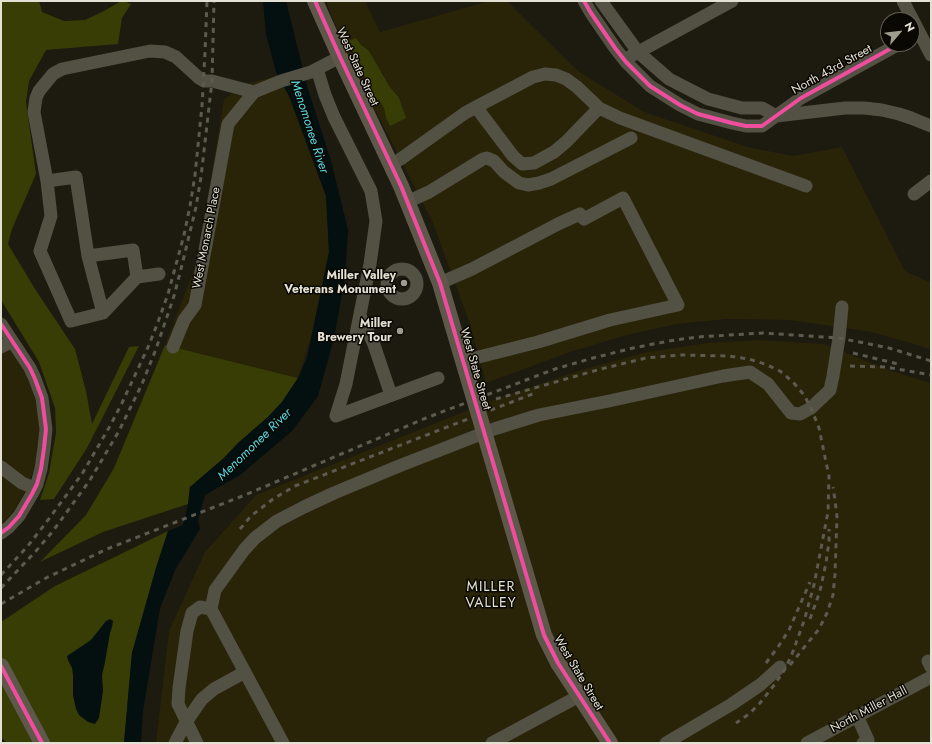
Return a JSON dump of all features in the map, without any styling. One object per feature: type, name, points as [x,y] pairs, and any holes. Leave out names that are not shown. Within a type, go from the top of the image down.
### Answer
[{"type":"main road","name":"West State Street","points":[[316,1],[340,57],[391,164],[440,283],[544,635],[558,663],[610,743]]},
{"type":"main road","points":[[1,666],[42,743]]},
{"type":"street","name":"North 43rd Street","points":[[584,1],[591,14],[615,48],[650,86],[680,106],[698,114],[732,124],[762,126],[801,98],[884,52]]},
{"type":"street","points":[[601,1],[638,52],[669,78],[708,99],[742,108],[762,108],[776,116],[845,108],[882,110],[899,114],[931,126]]},
{"type":"street","points":[[625,60],[732,1]]},
{"type":"street","points":[[903,1],[921,32],[931,55]]},
{"type":"street","points":[[159,274],[137,277],[103,313],[70,322],[40,251],[51,216],[34,112],[36,98],[39,91],[53,74],[62,69],[150,51],[165,52],[176,57],[198,78],[204,81],[212,81],[254,92],[314,70],[340,57]]},
{"type":"street","points":[[314,70],[334,117],[371,191],[376,221],[370,264],[360,316],[346,384],[336,416],[438,378]]},
{"type":"street","points":[[391,164],[476,107],[534,77],[545,74],[556,75],[566,79],[598,108],[620,118],[806,186]]},
{"type":"street","name":"West Monarch Place","points":[[173,347],[184,320],[195,305],[228,124],[254,92]]},
{"type":"street","points":[[476,107],[513,156],[522,164],[534,163],[554,152],[566,142],[598,108]]},
{"type":"street","points":[[407,202],[429,192],[483,159],[487,158],[494,161],[504,172],[519,183],[528,185],[551,179],[631,138]]},
{"type":"street","points":[[46,181],[76,177],[88,256],[103,313]]},
{"type":"street","points":[[914,194],[931,181]]},
{"type":"street","points":[[440,283],[472,269],[580,214],[584,219],[623,198],[678,305],[610,320],[538,342],[463,361]]},
{"type":"street","points":[[88,256],[133,250],[137,277]]},
{"type":"street","points":[[370,264],[394,271],[402,269],[411,271],[416,278],[417,288],[414,293],[406,298],[396,297],[391,294],[388,280],[394,271]]},
{"type":"street","points":[[416,278],[434,268]]},
{"type":"street","points":[[283,743],[211,609],[215,590],[244,550],[255,538],[277,521],[334,493],[484,433],[537,416],[723,376],[750,372],[768,384],[791,413],[800,414],[811,408],[830,390],[839,338],[842,307]]},
{"type":"street","points":[[360,316],[373,342],[391,395]]},
{"type":"street","points":[[1,324],[7,344],[30,368],[36,379],[42,398],[46,429],[41,468],[35,488],[19,516],[1,533]]},
{"type":"street","points":[[1,467],[22,483],[35,488]]},
{"type":"street","points":[[197,743],[178,704],[179,688],[187,631],[192,613],[200,606],[211,609]]},
{"type":"street","points":[[666,743],[732,704],[760,685],[780,667]]},
{"type":"street","points":[[175,743],[186,722],[202,699],[214,689],[245,672]]},
{"type":"street","name":"North Miller Hall","points":[[807,743],[931,677]]},
{"type":"street","points":[[492,743],[579,696]]},
{"type":"street","points":[[857,716],[867,742]]},
{"type":"shaded area","points":[[326,1],[365,1],[380,32],[489,1],[507,1],[578,71],[644,112],[748,147],[793,156],[842,147],[905,271],[931,283],[931,350],[871,332],[790,320],[728,319],[677,324],[627,335],[570,352],[486,383],[469,321],[432,221],[346,53]]},
{"type":"shaded area","points":[[281,75],[326,196],[329,252],[312,334],[298,378],[165,345],[197,262],[224,99],[245,84]]},
{"type":"shaded area","points":[[1,337],[24,370],[31,385],[37,406],[40,426],[39,445],[35,467],[25,492],[12,513],[1,525]]},
{"type":"shaded area","points":[[759,340],[824,344],[892,371],[931,383],[931,743],[156,743],[169,631],[205,552],[256,495],[496,399],[581,370],[647,352],[707,343]]},
{"type":"green space","points":[[1,1],[39,1],[42,12],[64,21],[85,20],[121,1],[131,4],[122,18],[118,44],[46,50],[29,81],[26,102],[36,174],[12,229],[8,244],[35,289],[75,349],[86,391],[92,424],[129,347],[139,346],[87,448],[54,499],[40,500],[49,473],[56,433],[55,408],[39,362],[1,300]]},
{"type":"green space","points":[[356,38],[361,45],[369,51],[389,86],[399,98],[406,118],[390,126],[386,118],[384,108],[376,99],[348,41]]},
{"type":"green space","points":[[165,345],[298,378],[282,402],[268,417],[190,487],[188,504],[103,532],[40,562],[86,515],[114,468]]},
{"type":"green space","points":[[168,531],[132,653],[124,743],[7,743],[1,737],[1,622],[55,586]]},
{"type":"water","name":"Menomonee River","points":[[263,1],[286,1],[307,86],[331,161],[348,230],[345,278],[334,338],[318,396],[292,431],[240,475],[205,495],[198,520],[200,529],[176,568],[160,608],[143,711],[141,743],[124,743],[132,653],[168,531],[183,525],[190,487],[268,417],[282,402],[298,378],[307,358],[329,252],[326,196],[290,98],[276,72],[266,34]]},
{"type":"water","points":[[110,619],[113,621],[102,675],[103,691],[99,718],[95,724],[88,722],[79,715],[76,709],[73,695],[72,668],[67,656],[91,640],[106,621]]},
{"type":"railway","points":[[1,575],[27,547],[82,474],[122,403],[158,322],[168,294],[184,235],[195,175],[202,106],[207,1]]},
{"type":"railway","points":[[1,588],[53,531],[90,480],[119,431],[142,384],[156,349],[174,296],[196,207],[212,81],[214,1]]},
{"type":"railway","points":[[1,604],[46,578],[107,549],[245,495],[426,418],[555,369],[593,358],[669,341],[697,337],[763,333],[839,338],[889,348],[931,361]]},
{"type":"railway","points":[[853,353],[898,364]]},
{"type":"railway","points":[[496,399],[601,369],[646,358],[680,355],[728,356],[749,359],[765,364],[780,371],[793,382],[804,395],[819,428],[829,476],[828,512],[814,585],[804,621],[785,669],[760,703],[749,714],[736,723]]},
{"type":"railway","points":[[850,366],[886,367],[931,375]]},
{"type":"railway","points":[[240,529],[251,516],[273,499],[295,486],[535,393]]},
{"type":"railway","points":[[790,665],[819,629],[827,613],[833,595],[837,517],[833,487]]},
{"type":"railway","points":[[810,619],[820,591],[826,563],[829,529]]},
{"type":"railway","points":[[766,663],[789,630],[810,582]]},
{"type":"cycle path","points":[[315,1],[401,186],[440,283],[544,635],[558,663],[610,743]]},
{"type":"cycle path","points":[[584,1],[615,48],[626,62],[650,86],[680,105],[698,114],[746,126],[762,126],[801,98],[884,52]]},
{"type":"cycle path","points":[[1,324],[30,368],[35,379],[42,398],[46,429],[41,469],[37,484],[19,516],[1,533]]},
{"type":"cycle path","points":[[1,666],[42,743]]},
{"type":"place","name":"Miller Valley Veterans Monument","points":[[404,283]]},
{"type":"place","name":"Miller Brewery Tour","points":[[400,331]]},
{"type":"district","name":"MILLER VALLEY","points":[[491,596]]}]
